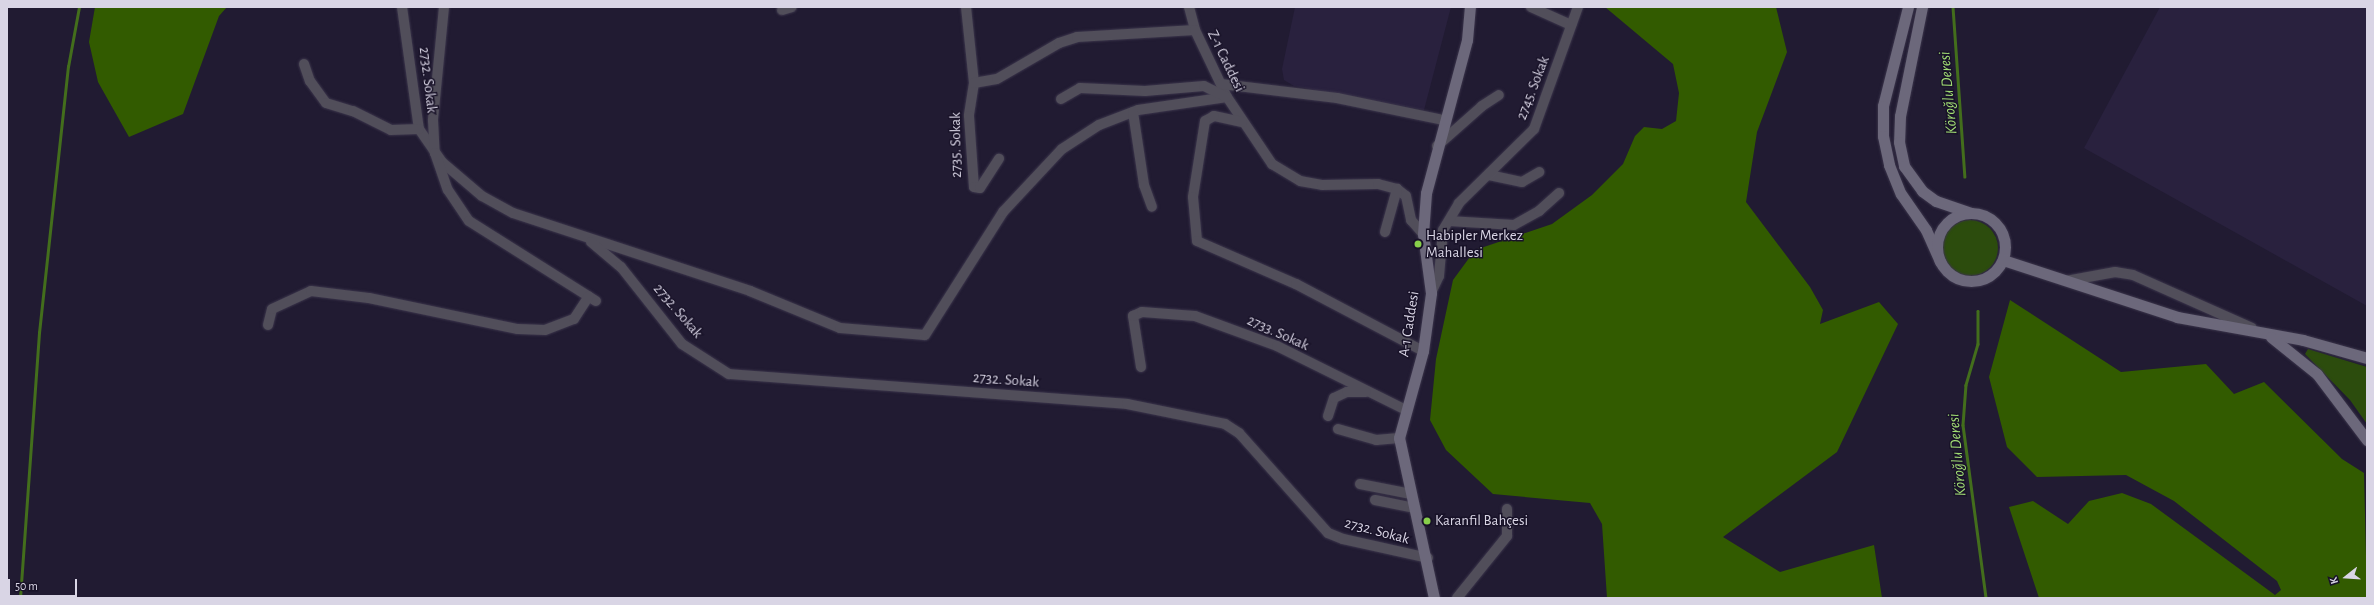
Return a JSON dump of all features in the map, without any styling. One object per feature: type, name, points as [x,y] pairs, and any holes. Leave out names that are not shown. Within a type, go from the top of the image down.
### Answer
[{"type":"main road","name":"A-1 Caddesi","points":[[1434,598],[1428,558],[1411,494],[1399,438],[1404,409],[1423,351],[1431,293],[1423,234],[1426,193],[1443,120],[1467,40],[1470,7]]},
{"type":"main road","points":[[1908,7],[1885,98],[1883,136],[1889,165],[1901,194],[1926,230],[1940,262],[1956,278],[1967,281],[1989,276],[2003,260],[2004,243],[1999,228],[1986,217],[1936,201],[1922,191],[1904,166],[1899,142],[1900,116],[1922,7]]},
{"type":"main road","points":[[1940,262],[1937,239],[1942,229],[1949,220],[1971,212]]},
{"type":"main road","points":[[2003,260],[2177,317],[2270,336],[2303,340],[2367,358]]},
{"type":"main road","points":[[2270,336],[2317,374],[2367,440]]},
{"type":"street","name":"2732. Sokak","points":[[268,325],[272,308],[311,291],[369,298],[518,329],[545,330],[574,319],[592,298],[469,221],[448,190],[435,153],[420,130],[402,7]]},
{"type":"street","name":"2732. Sokak","points":[[444,7],[433,120],[435,153],[482,196],[513,213],[750,291],[840,328],[925,335],[1003,212],[1062,150],[1099,125],[1132,112]]},
{"type":"street","points":[[966,7],[974,83]]},
{"type":"street","points":[[1189,7],[1195,30]]},
{"type":"street","points":[[1531,7],[1571,25]]},
{"type":"street","name":"2745. Sokak","points":[[1431,293],[1439,276],[1443,230],[1459,203],[1534,129],[1578,7]]},
{"type":"street","name":"Z-1 Caddesi","points":[[974,83],[997,79],[1059,43],[1077,37],[1195,30],[1227,97],[1242,122],[1264,156],[1290,178],[1322,185],[1378,184],[1397,189]]},
{"type":"street","points":[[304,64],[310,81],[326,103],[353,111],[390,130],[420,130]]},
{"type":"street","name":"2735. Sokak","points":[[974,83],[969,116],[970,179],[976,189],[987,178],[999,159]]},
{"type":"street","points":[[1221,84],[1337,98],[1443,120]]},
{"type":"street","points":[[1061,98],[1080,88],[1145,90],[1204,86],[1227,97]]},
{"type":"street","points":[[1438,146],[1482,106],[1500,95]]},
{"type":"street","points":[[1152,207],[1142,178],[1132,112],[1227,97]]},
{"type":"street","points":[[1242,122],[1214,116],[1205,121],[1193,197],[1197,241],[1296,284],[1423,351]]},
{"type":"street","points":[[1489,175],[1522,182],[1530,181],[1539,172]]},
{"type":"street","points":[[1385,232],[1397,189],[1406,196],[1411,220],[1423,234]]},
{"type":"street","points":[[1449,221],[1514,225],[1539,211],[1560,193]]},
{"type":"street","name":"2732. Sokak","points":[[586,238],[621,268],[682,344],[729,374],[1127,404],[1225,424],[1239,433],[1328,533],[1343,539],[1428,558]]},
{"type":"street","points":[[2066,281],[2115,272],[2133,275],[2270,336]]},
{"type":"street","name":"2733. Sokak","points":[[1141,367],[1133,316],[1162,313],[1205,318],[1277,346],[1404,409]]},
{"type":"street","points":[[1328,416],[1334,398],[1347,392],[1370,392]]},
{"type":"street","points":[[1338,428],[1376,440],[1399,438]]},
{"type":"street","points":[[1360,484],[1411,494]]},
{"type":"street","points":[[1376,500],[1415,508]]},
{"type":"street","points":[[1457,598],[1507,536],[1507,509]]},
{"type":"shaded area","points":[[1295,7],[1451,7],[1424,110],[1294,86],[1284,80],[1282,69]]},
{"type":"shaded area","points":[[2160,7],[2367,7],[2367,306],[2084,148]]},
{"type":"green space","points":[[95,7],[227,7],[219,16],[183,114],[129,137],[98,82],[89,42]]},
{"type":"green space","points":[[1605,7],[1776,7],[1787,52],[1757,132],[1746,202],[1810,287],[1823,310],[1820,324],[1879,302],[1898,324],[1837,452],[1723,537],[1780,572],[1874,545],[1882,598],[1607,598],[1602,524],[1590,503],[1493,494],[1446,450],[1430,420],[1436,359],[1453,280],[1475,250],[1552,224],[1592,195],[1623,164],[1635,136],[1644,127],[1662,129],[1676,121],[1679,93],[1673,64]]},
{"type":"green space","points":[[1970,220],[1981,222],[1990,228],[1996,237],[1998,248],[1996,259],[1990,268],[1981,274],[1970,276],[1959,274],[1950,268],[1944,259],[1942,248],[1944,237],[1950,228],[1959,222]]},
{"type":"green space","points":[[2010,300],[2121,372],[2206,364],[2234,394],[2264,382],[2342,459],[2364,473],[2367,598],[2039,598],[2009,507],[2033,501],[2068,524],[2089,501],[2122,493],[2151,504],[2275,595],[2281,590],[2277,581],[2174,501],[2126,475],[2037,477],[2007,447],[1989,377]]},
{"type":"green space","points":[[2308,349],[2367,367],[2367,424],[2350,400],[2305,354]]},
{"type":"waterway","points":[[20,598],[39,333],[68,67],[79,7]]},
{"type":"waterway","name":"Köroğlu Deresi","points":[[1953,7],[1965,177]]},
{"type":"waterway","name":"Köroğlu Deresi","points":[[1978,311],[1978,344],[1966,385],[1963,425],[1986,598]]},
{"type":"place","name":"Habipler Merkez Mahallesi","points":[[1418,244]]},
{"type":"place","name":"Karanfil Bahçesi","points":[[1427,521]]}]
